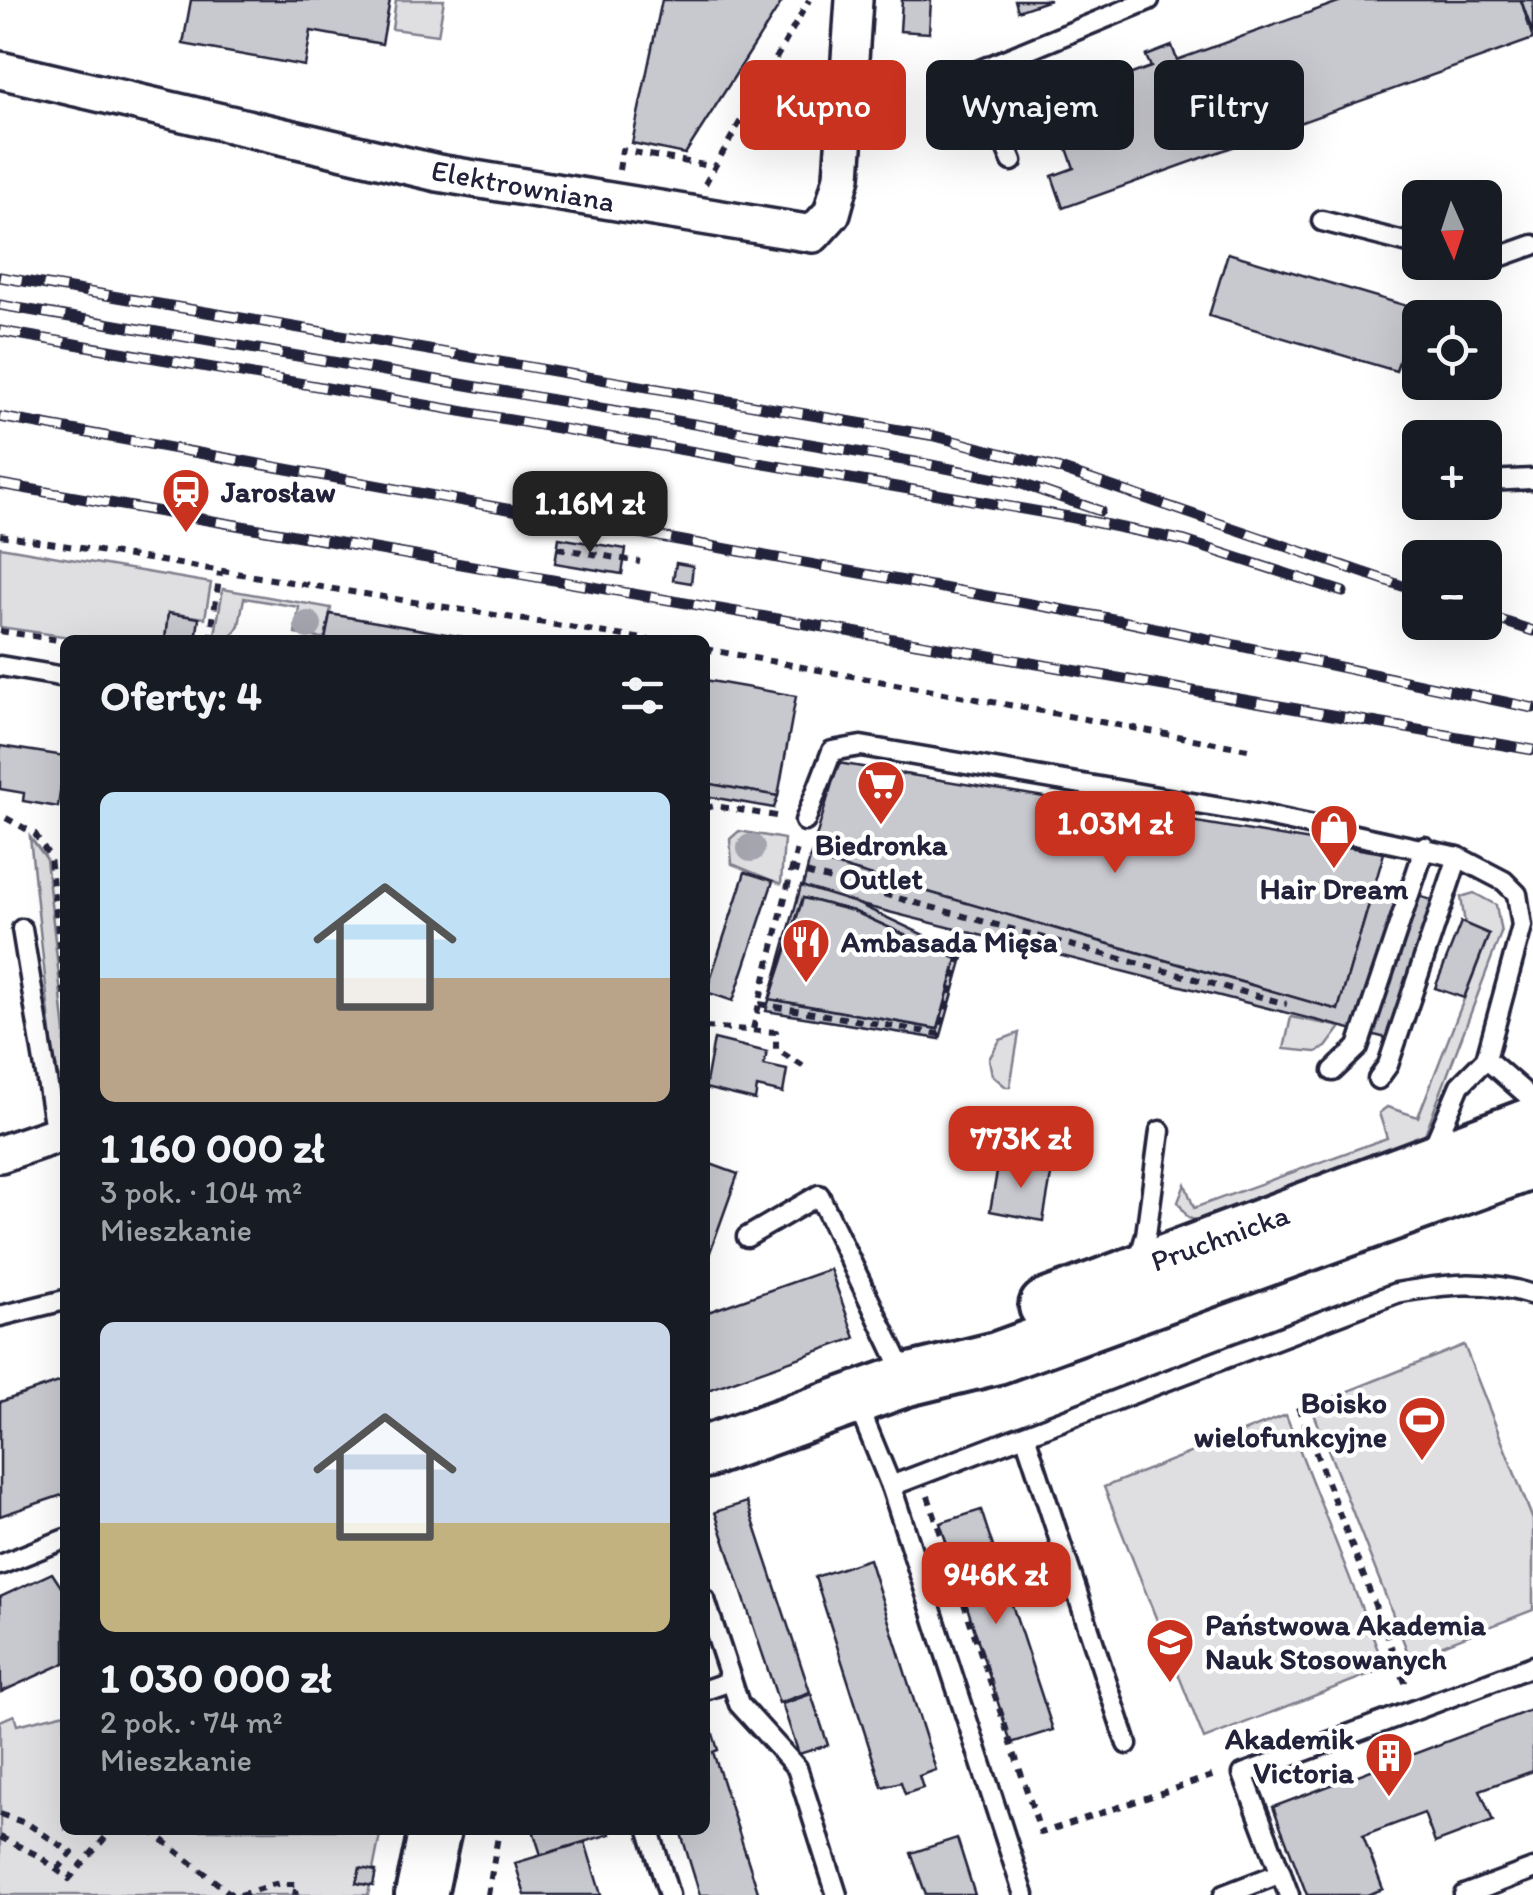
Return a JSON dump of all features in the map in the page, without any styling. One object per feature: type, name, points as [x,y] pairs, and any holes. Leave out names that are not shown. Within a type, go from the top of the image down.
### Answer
[{"type":"main road","name":"Pruchnicka","points":[[710,1450],[914,1379],[997,1358],[1181,1240],[1417,1166],[1533,1123]]},
{"type":"main road","name":"Pruchnicka","points":[[914,1379],[974,1336],[1136,1269],[1181,1240],[1367,1224],[1533,1163]]},
{"type":"main road","points":[[421,1895],[434,1835]]},
{"type":"street","name":"Elektrowniana","points":[[0,70],[438,173],[813,234],[832,213],[842,177],[854,0]]},
{"type":"street","points":[[0,1154],[60,1134]]},
{"type":"lane","points":[[1012,161],[975,72],[1149,0]]},
{"type":"lane","points":[[1322,221],[1402,241]]},
{"type":"lane","points":[[1502,256],[1533,245]]},
{"type":"lane","points":[[1502,481],[1533,479]]},
{"type":"lane","points":[[0,666],[60,676]]},
{"type":"lane","points":[[805,821],[832,751],[861,746],[1425,848],[1458,857],[1504,881],[1522,908],[1518,946],[1488,1036],[1486,1058],[1460,1085],[1438,1141],[1367,1224]]},
{"type":"lane","points":[[1333,1071],[1348,1062],[1358,1047],[1425,848]]},
{"type":"lane","points":[[1378,1079],[1388,1066],[1458,857]]},
{"type":"lane","points":[[22,929],[60,1134]]},
{"type":"lane","points":[[1486,1058],[1533,1100]]},
{"type":"lane","points":[[1160,1130],[1181,1240]]},
{"type":"lane","points":[[747,1237],[819,1195],[914,1379]]},
{"type":"lane","points":[[891,1486],[1396,1292],[1455,1282],[1508,1287],[1533,1294]]},
{"type":"lane","points":[[0,1316],[60,1301]]},
{"type":"lane","points":[[856,1399],[891,1486],[1024,1895]]},
{"type":"lane","points":[[1024,1434],[1127,1744]]},
{"type":"lane","points":[[0,1565],[60,1541]]},
{"type":"lane","points":[[710,1616],[739,1704],[798,1768],[837,1895]]},
{"type":"lane","points":[[1289,1895],[1243,1774],[1533,1666]]},
{"type":"lane","points":[[710,1688],[731,1681]]},
{"type":"lane","points":[[651,1835],[669,1895]]},
{"type":"lane","points":[[1464,1895],[1533,1870]]},
{"type":"lane","points":[[1224,1895],[1280,1873]]},
{"type":"path","points":[[699,200],[809,0]]},
{"type":"path","points":[[622,150],[715,167]]},
{"type":"path","points":[[0,535],[595,635]]},
{"type":"path","points":[[558,548],[640,562]]},
{"type":"path","points":[[211,635],[220,572]]},
{"type":"path","points":[[0,631],[60,640]]},
{"type":"path","points":[[710,650],[1253,750]]},
{"type":"path","points":[[710,807],[805,821],[753,1029]]},
{"type":"path","points":[[6,818],[46,846],[60,958]]},
{"type":"path","points":[[791,869],[1287,1004]]},
{"type":"path","points":[[759,1004],[939,1034],[960,957]]},
{"type":"path","points":[[710,1028],[776,1032],[776,1048],[804,1067]]},
{"type":"path","points":[[1298,1407],[1415,1710]]},
{"type":"path","points":[[920,1474],[1041,1833],[1225,1771],[1243,1774]]},
{"type":"path","points":[[0,1814],[28,1824],[72,1853],[58,1870]]},
{"type":"path","points":[[0,1836],[69,1880],[108,1835]]},
{"type":"path","points":[[156,1835],[232,1895]]},
{"type":"path","points":[[488,1895],[497,1835]]},
{"type":"path","points":[[240,1895],[275,1884],[298,1884],[295,1895]]},
{"type":"shaded area","points":[[396,0],[444,0],[438,35],[392,29]]},
{"type":"shaded area","points":[[0,547],[211,583],[205,618],[168,613],[166,635],[60,636],[0,627]]},
{"type":"shaded area","points":[[223,589],[331,608],[326,635],[301,635],[295,634],[299,607],[244,598],[233,635],[215,635]]},
{"type":"shaded area","points":[[739,831],[784,839],[781,884],[732,864],[730,839]]},
{"type":"shaded area","points":[[30,837],[46,858],[60,986],[60,1078],[55,1070]]},
{"type":"shaded area","points":[[1474,893],[1496,905],[1501,933],[1422,1142],[1203,1222],[1188,1218],[1178,1202],[1185,1184],[1194,1208],[1387,1138],[1379,1113],[1387,1107],[1418,1117],[1489,935],[1465,924],[1461,897]]},
{"type":"shaded area","points":[[1291,1017],[1341,1027],[1326,1047],[1316,1052],[1284,1049]]},
{"type":"shaded area","points":[[1019,1033],[1010,1087],[1006,1087],[992,1075],[989,1059],[1000,1040]]},
{"type":"shaded area","name":"Boisko wielofunkcyjne","points":[[1464,1345],[1533,1520],[1533,1610],[1410,1658],[1311,1406]]},
{"type":"shaded area","points":[[1286,1415],[1385,1668],[1204,1739],[1104,1487]]},
{"type":"shaded area","points":[[60,1714],[60,1835],[380,1835],[368,1895],[0,1895],[0,1721],[14,1715],[17,1725]]},
{"type":"building","points":[[191,0],[390,0],[382,44],[311,31],[305,66],[183,44]]},
{"type":"building","points":[[662,0],[783,0],[745,60],[740,60],[740,68],[685,154],[632,143]]},
{"type":"building","points":[[902,0],[931,0],[929,33],[900,31]]},
{"type":"building","points":[[1015,0],[1050,0],[1018,11]]},
{"type":"building","points":[[1344,0],[1521,0],[1533,39],[1304,121],[1304,60],[1177,60]]},
{"type":"building","points":[[1521,0],[1533,0],[1533,34]]},
{"type":"building","points":[[1172,46],[1177,60],[1154,60],[1154,150],[1224,150],[1063,208],[1052,176],[1074,168],[1068,150],[1134,150],[1134,73],[1151,67],[1146,56]]},
{"type":"building","points":[[1228,253],[1402,304],[1402,350],[1396,371],[1209,316]]},
{"type":"building","points":[[559,538],[626,549],[622,574],[555,563]]},
{"type":"building","points":[[676,563],[693,566],[691,583],[673,580]]},
{"type":"building","points":[[168,613],[199,618],[197,635],[166,635]]},
{"type":"building","points":[[330,614],[452,635],[326,635]]},
{"type":"building","points":[[710,681],[796,696],[778,796],[710,784]]},
{"type":"building","points":[[0,746],[60,755],[58,807],[23,801],[24,793],[0,789]]},
{"type":"building","points":[[838,763],[1384,853],[1338,1010],[810,858]]},
{"type":"building","points":[[710,784],[778,796],[774,808],[710,797]]},
{"type":"building","points":[[810,858],[1338,1010],[1375,884],[1436,901],[1394,1040],[802,890]]},
{"type":"building","points":[[745,872],[773,881],[733,1001],[710,993],[710,980]]},
{"type":"building","points":[[801,886],[856,903],[964,954],[940,1039],[766,1011]],"holes":[[[803,898],[853,911],[957,959],[938,1029],[770,999]]]},
{"type":"building","points":[[803,898],[853,911],[957,959],[938,1029],[770,999]]},
{"type":"building","points":[[1461,922],[1489,934],[1464,998],[1435,988]]},
{"type":"building","points":[[714,1039],[767,1052],[764,1065],[787,1070],[783,1093],[757,1087],[755,1100],[710,1089]]},
{"type":"building","points":[[999,1161],[1052,1170],[1043,1221],[990,1211]]},
{"type":"building","points":[[710,1164],[738,1174],[710,1252]]},
{"type":"building","points":[[830,1269],[855,1338],[710,1389],[710,1311]]},
{"type":"building","points":[[60,1382],[60,1496],[0,1516],[0,1402]]},
{"type":"building","points":[[747,1502],[810,1692],[779,1703],[715,1512]]},
{"type":"building","points":[[981,1510],[1053,1730],[1011,1743],[940,1523]]},
{"type":"building","points":[[869,1559],[936,1770],[919,1776],[923,1788],[905,1794],[901,1782],[882,1787],[815,1577]]},
{"type":"building","points":[[52,1573],[60,1585],[60,1665],[1,1692],[0,1597]]},
{"type":"building","points":[[811,1694],[828,1745],[799,1754],[782,1704]]},
{"type":"building","name":"Akademik Victoria","points":[[1533,1709],[1533,1771],[1480,1790],[1493,1821],[1435,1843],[1424,1813],[1363,1836],[1383,1889],[1367,1895],[1307,1895],[1273,1807]]},
{"type":"building","points":[[710,1724],[718,1750],[713,1752],[759,1895],[700,1895],[682,1835],[710,1835]]},
{"type":"building","points":[[535,1835],[607,1835],[541,1855]]},
{"type":"building","points":[[957,1838],[975,1895],[926,1895],[911,1853]]},
{"type":"building","points":[[585,1842],[601,1895],[525,1895],[515,1863]]},
{"type":"building","points":[[360,1868],[376,1871],[373,1886],[356,1883]]},
{"type":"railway","points":[[0,277],[935,436],[1057,468],[1402,586]]},
{"type":"railway","points":[[0,305],[921,463],[1016,482],[1100,511]]},
{"type":"railway","points":[[0,331],[1069,517],[1185,541],[1343,592]]},
{"type":"railway","points":[[0,417],[1108,618],[1533,708]]},
{"type":"railway","points":[[0,484],[1533,750]]},
{"type":"railway","points":[[1502,621],[1533,631]]},
{"type":"place","name":"Jarosław","points":[[186,534]]},
{"type":"place","name":"Biedronka Outlet","points":[[881,826]]},
{"type":"place","name":"Hair Dream","points":[[1334,870]]},
{"type":"place","name":"Ambasada Mięsa","points":[[806,984]]},
{"type":"place","name":"Boisko wielofunkcyjne","points":[[1422,1462]]},
{"type":"place","name":"Państwowa Akademia Nauk Stosowanych","points":[[1170,1684]]},
{"type":"place","name":"Akademik Victoria","points":[[1389,1798]]}]
